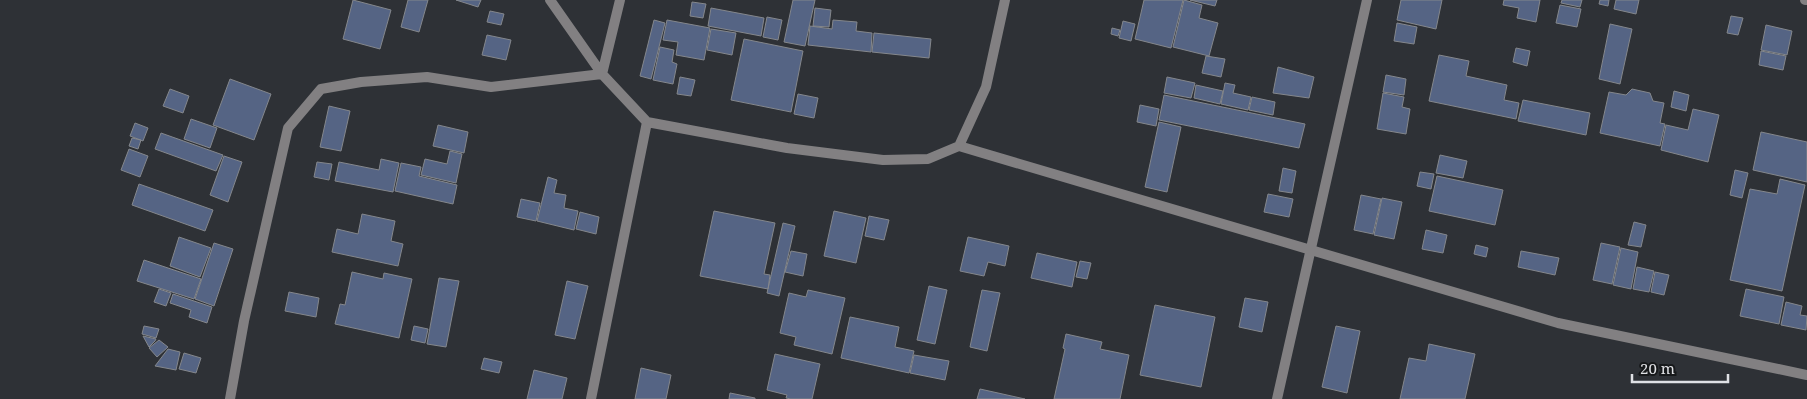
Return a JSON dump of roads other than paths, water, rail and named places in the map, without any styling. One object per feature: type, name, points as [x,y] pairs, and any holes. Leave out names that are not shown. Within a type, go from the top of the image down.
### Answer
[{"type":"street","points":[[550,0],[602,74],[647,122],[787,148],[883,160],[928,159],[960,146],[1558,323],[1807,376]]},
{"type":"street","points":[[602,74],[620,0]]},
{"type":"street","points":[[960,146],[986,87],[1005,0]]},
{"type":"street","points":[[1276,399],[1367,0]]},
{"type":"street","points":[[230,399],[244,321],[288,128],[321,89],[361,82],[427,77],[491,87],[602,74]]},
{"type":"street","points":[[591,399],[647,122]]}]
